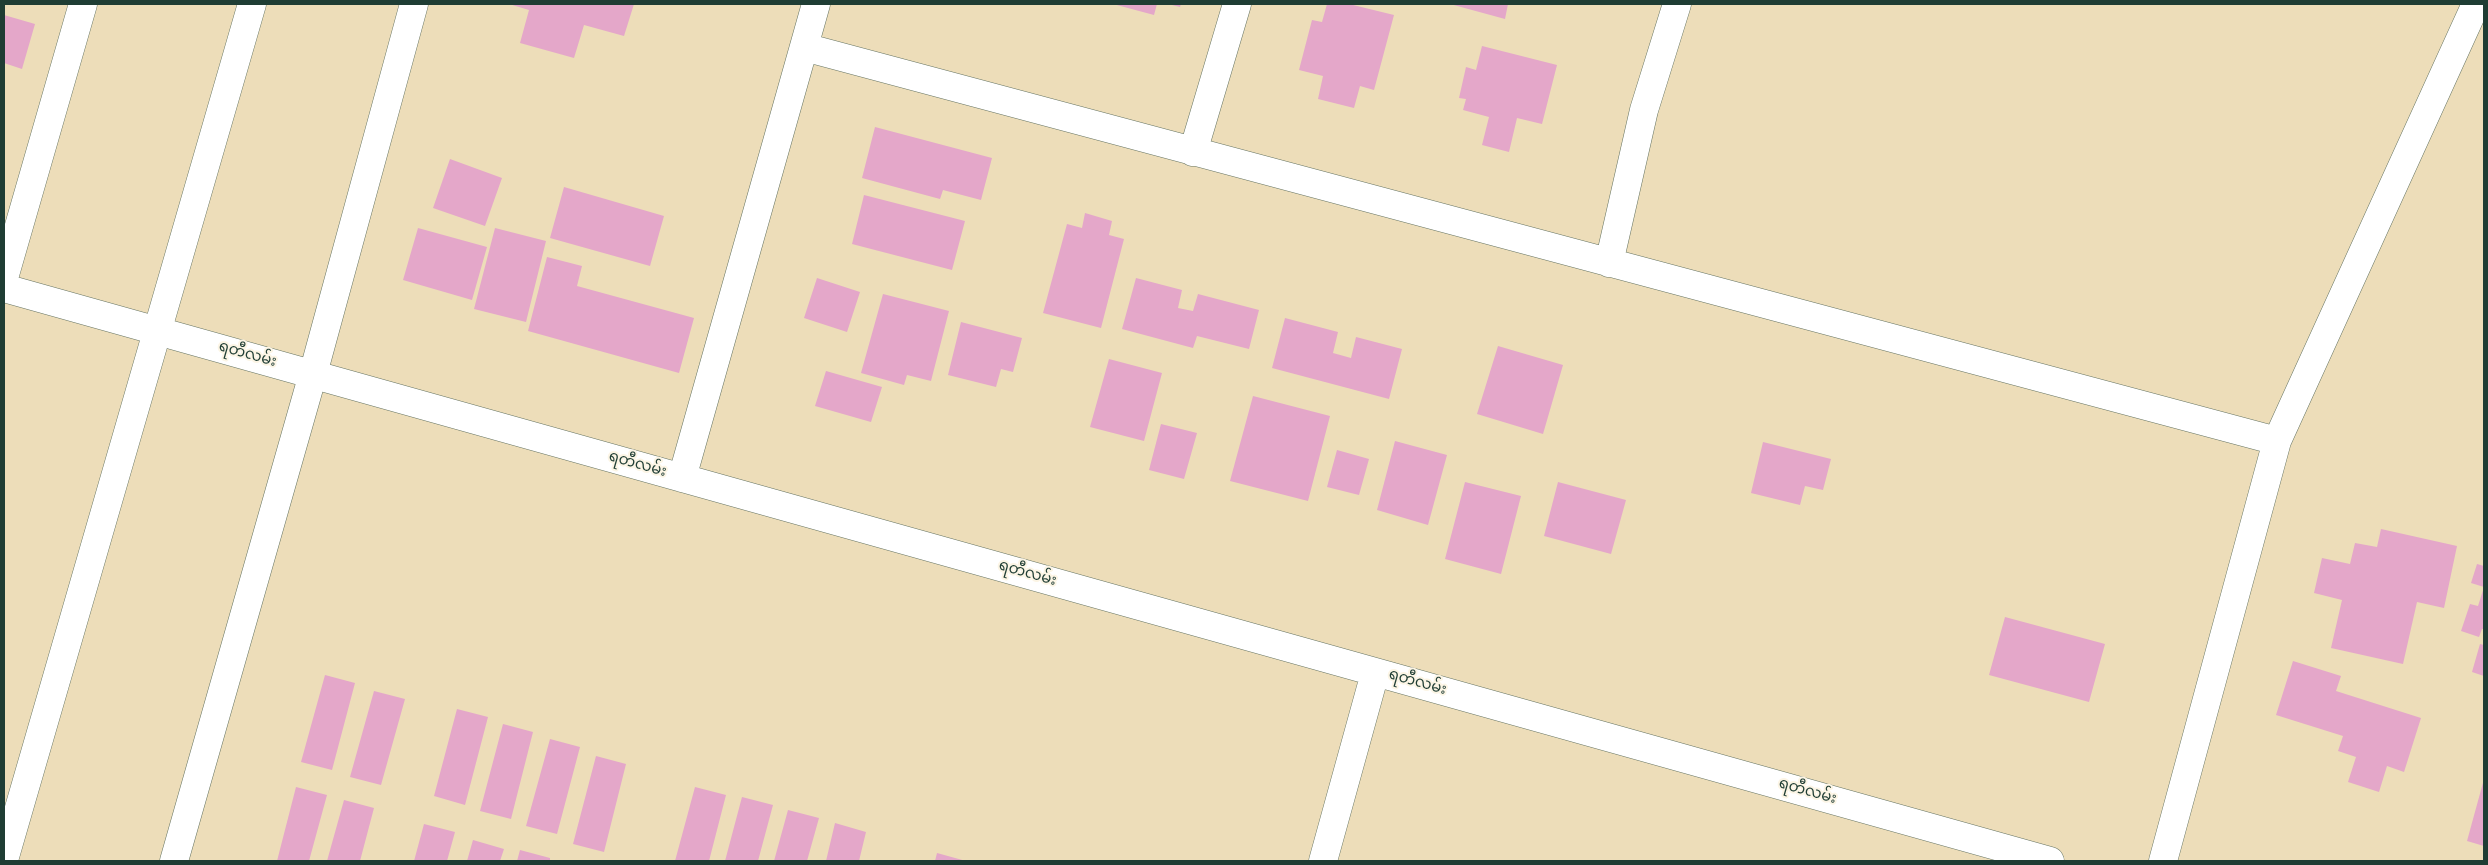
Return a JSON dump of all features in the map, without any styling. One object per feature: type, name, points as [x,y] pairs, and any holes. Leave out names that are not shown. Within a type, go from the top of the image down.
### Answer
[{"type":"street","points":[[4,278],[83,4]]},
{"type":"street","points":[[4,860],[252,4]]},
{"type":"street","points":[[174,861],[313,374],[414,4]]},
{"type":"street","points":[[682,478],[816,4]]},
{"type":"street","points":[[1193,152],[1237,4]]},
{"type":"street","points":[[1609,263],[1644,110],[1677,4]]},
{"type":"street","points":[[2163,861],[2277,441],[2476,4]]},
{"type":"street","points":[[804,47],[2277,441]]},
{"type":"street","name":"ရတီလမ်း","points":[[4,288],[2050,861]]},
{"type":"street","points":[[1324,861],[1375,672]]},
{"type":"building","points":[[509,4],[634,4],[624,36],[584,25],[574,58],[520,43],[529,10]]},
{"type":"building","points":[[1113,4],[1157,4],[1154,15]]},
{"type":"building","points":[[1168,4],[1181,4],[1180,7]]},
{"type":"building","points":[[1327,4],[1349,4],[1394,15],[1374,90],[1360,86],[1354,108],[1318,99],[1323,76],[1299,70],[1312,20],[1322,22]]},
{"type":"building","points":[[1450,4],[1508,4],[1505,19]]},
{"type":"building","points":[[4,15],[35,24],[22,69],[4,63]]},
{"type":"building","points":[[1482,46],[1557,65],[1542,124],[1517,118],[1509,152],[1482,145],[1489,117],[1463,110],[1466,99],[1459,98],[1466,67],[1476,70]]},
{"type":"building","points":[[875,127],[992,158],[981,200],[943,190],[940,199],[862,178]]},
{"type":"building","points":[[450,159],[502,178],[485,226],[433,208]]},
{"type":"building","points":[[564,187],[664,216],[650,266],[550,238]]},
{"type":"building","points":[[864,195],[965,221],[952,270],[852,244]]},
{"type":"building","points":[[1085,213],[1112,221],[1109,235],[1124,239],[1101,328],[1043,313],[1067,224],[1082,228]]},
{"type":"building","points":[[418,228],[487,247],[472,300],[403,280]]},
{"type":"building","points":[[495,228],[546,241],[526,322],[474,309]]},
{"type":"building","points":[[547,257],[582,266],[577,286],[694,318],[679,373],[528,331]]},
{"type":"building","points":[[817,278],[860,292],[847,332],[804,318]]},
{"type":"building","points":[[1136,278],[1182,290],[1178,308],[1193,311],[1198,294],[1259,310],[1249,349],[1197,336],[1193,348],[1122,329]]},
{"type":"building","points":[[883,294],[949,311],[931,381],[907,375],[904,385],[861,373]]},
{"type":"building","points":[[1285,318],[1338,332],[1333,353],[1351,358],[1356,337],[1402,349],[1389,399],[1272,368]]},
{"type":"building","points":[[961,322],[1022,338],[1013,372],[1001,369],[996,387],[948,375]]},
{"type":"building","points":[[1498,346],[1563,365],[1543,434],[1477,414]]},
{"type":"building","points":[[1109,359],[1162,373],[1144,441],[1090,427]]},
{"type":"building","points":[[826,371],[882,387],[871,422],[815,406]]},
{"type":"building","points":[[1253,396],[1330,416],[1308,501],[1230,481]]},
{"type":"building","points":[[1161,424],[1197,433],[1184,479],[1149,470]]},
{"type":"building","points":[[1395,441],[1447,455],[1428,525],[1377,510]]},
{"type":"building","points":[[1763,442],[1831,459],[1823,490],[1805,486],[1800,505],[1751,493]]},
{"type":"building","points":[[1337,450],[1369,459],[1359,495],[1327,487]]},
{"type":"building","points":[[1465,482],[1521,496],[1501,574],[1445,559]]},
{"type":"building","points":[[1558,482],[1626,500],[1611,554],[1544,536]]},
{"type":"building","points":[[2381,529],[2457,546],[2444,608],[2417,602],[2403,664],[2331,648],[2342,600],[2314,593],[2322,558],[2350,564],[2355,543],[2377,547]]},
{"type":"building","points":[[2477,564],[2484,566],[2484,587],[2471,583]]},
{"type":"building","points":[[2484,587],[2484,629],[2482,629],[2479,637],[2461,631],[2470,604],[2478,606]]},
{"type":"building","points":[[2005,617],[2105,644],[2089,702],[1989,675]]},
{"type":"building","points":[[2480,644],[2484,645],[2484,676],[2472,672]]},
{"type":"building","points":[[2293,661],[2341,676],[2336,691],[2421,718],[2404,772],[2387,766],[2379,792],[2348,782],[2356,757],[2338,751],[2343,736],[2276,715]]},
{"type":"building","points":[[325,675],[355,683],[332,770],[301,762]]},
{"type":"building","points":[[374,691],[405,699],[381,785],[350,777]]},
{"type":"building","points":[[457,709],[488,717],[465,805],[434,796]]},
{"type":"building","points":[[503,724],[533,732],[511,819],[480,811]]},
{"type":"building","points":[[550,739],[580,747],[557,834],[526,826]]},
{"type":"building","points":[[596,756],[626,764],[604,852],[573,844]]},
{"type":"building","points":[[2484,779],[2484,846],[2467,841]]},
{"type":"building","points":[[296,787],[327,795],[309,861],[277,861]]},
{"type":"building","points":[[695,787],[726,795],[709,861],[675,861]]},
{"type":"building","points":[[742,797],[773,805],[758,861],[725,861]]},
{"type":"building","points":[[344,800],[374,808],[360,861],[327,861]]},
{"type":"building","points":[[788,810],[819,818],[807,861],[774,861]]},
{"type":"building","points":[[835,823],[866,832],[859,861],[826,861]]},
{"type":"building","points":[[424,824],[455,832],[447,861],[414,861]]},
{"type":"building","points":[[473,840],[504,849],[500,861],[467,861]]},
{"type":"building","points":[[520,850],[550,858],[550,861],[517,861]]},
{"type":"building","points":[[937,853],[966,861],[935,861]]}]
